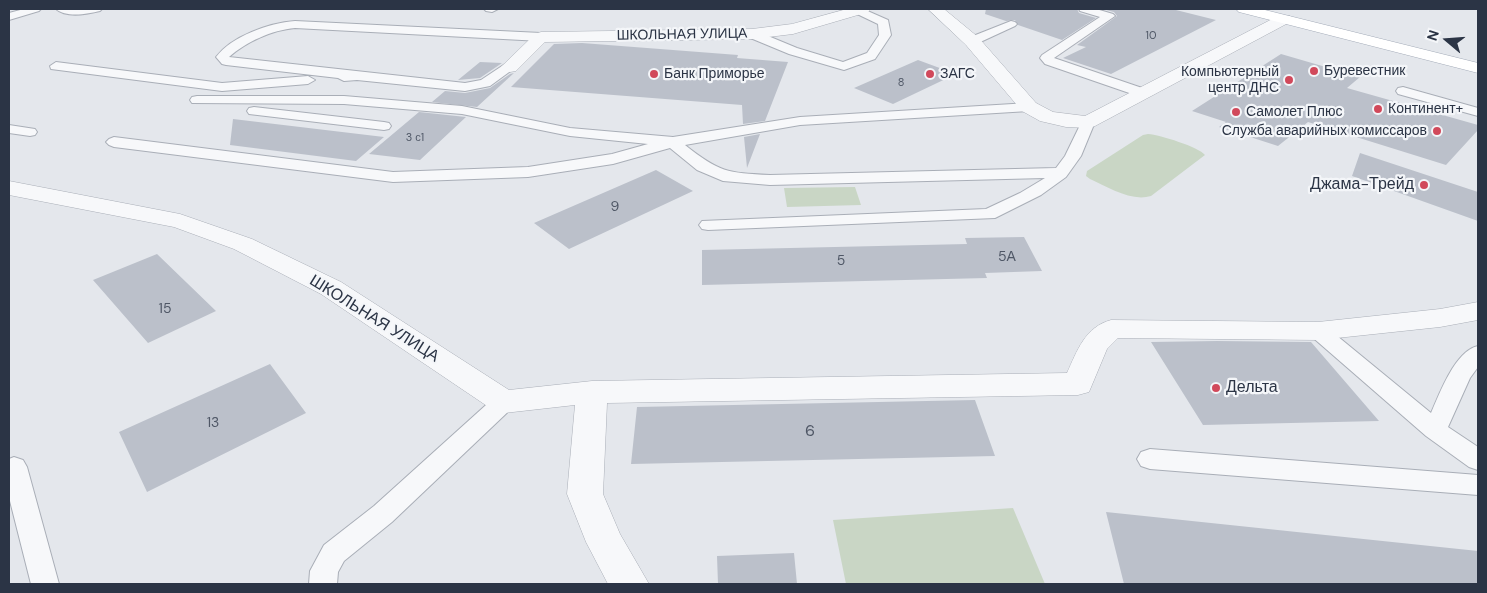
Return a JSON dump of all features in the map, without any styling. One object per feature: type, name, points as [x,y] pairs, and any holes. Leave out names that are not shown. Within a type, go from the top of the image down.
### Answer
[{"type":"main road","points":[[1244,9],[1478,68]]},
{"type":"street","points":[[935,9],[972,40],[1029,107],[1047,117],[1066,121],[1088,122],[1284,19]]},
{"type":"street","name":"ШКОЛЬНАЯ УЛИЦА","points":[[541,37],[752,34],[793,28],[861,10]]},
{"type":"street","points":[[510,67],[541,37]]},
{"type":"street","name":"ШКОЛЬНАЯ УЛИЦА","points":[[9,188],[180,221],[243,244],[331,288],[504,402]]},
{"type":"street","points":[[504,402],[592,392],[1078,384],[1094,345],[1111,329],[1318,331],[1440,318],[1478,311]]},
{"type":"street","points":[[592,392],[585,494],[605,542],[629,584]]},
{"type":"lane","points":[[9,17],[35,9]]},
{"type":"lane","points":[[62,9],[82,11],[96,9]]},
{"type":"lane","points":[[1084,9],[1109,16],[1046,58],[1049,61],[1143,93]]},
{"type":"lane","points":[[752,34],[793,51],[844,66],[871,56],[885,35],[884,22],[861,10]]},
{"type":"lane","points":[[510,67],[485,84],[465,87],[238,63],[226,61],[222,57],[267,30],[284,25],[299,24],[541,37]]},
{"type":"lane","points":[[972,40],[1011,24]]},
{"type":"lane","points":[[56,66],[222,87],[357,76]]},
{"type":"lane","points":[[197,100],[222,87]]},
{"type":"lane","points":[[1403,91],[1478,112]]},
{"type":"lane","points":[[197,100],[195,103],[198,105],[384,126]]},
{"type":"lane","points":[[197,100],[364,102],[462,110],[570,132],[673,142],[703,167],[729,178],[770,180],[1061,173]]},
{"type":"lane","points":[[114,142],[393,177],[528,172],[613,160],[673,142],[800,121],[1029,107]]},
{"type":"lane","points":[[708,225],[989,214],[1028,196],[1061,173],[1070,160],[1088,122]]},
{"type":"lane","points":[[9,129],[30,132]]},
{"type":"lane","points":[[1318,331],[1435,430],[1478,460]]},
{"type":"lane","points":[[1435,430],[1460,375],[1478,353]]},
{"type":"lane","points":[[323,584],[324,571],[334,553],[383,514],[504,402]]},
{"type":"lane","points":[[1150,459],[1478,485]]},
{"type":"lane","points":[[14,467],[45,584]]},
{"type":"green space","points":[[1148,134],[1179,142],[1195,148],[1205,155],[1151,196],[1136,197],[1128,195],[1086,176],[1087,171],[1143,135]]},
{"type":"green space","points":[[855,187],[861,205],[787,207],[784,188]]},
{"type":"green space","points":[[1013,508],[1045,584],[846,584],[833,520]]},
{"type":"building","points":[[986,9],[1077,9],[1079,13],[1096,18],[1062,40],[1018,25],[1015,20],[1006,21],[985,14]]},
{"type":"building","points":[[1102,9],[1172,9],[1216,20],[1111,74],[1063,58],[1086,47],[1077,45],[1117,16],[1114,12]]},
{"type":"building","name":"Банк Приморье","points":[[582,43],[738,55],[737,58],[788,62],[765,121],[743,124],[742,105],[511,87],[554,44]]},
{"type":"building","points":[[1281,54],[1360,77],[1347,88],[1478,125],[1478,130],[1446,165],[1308,122],[1278,146],[1219,127],[1226,122],[1192,111]]},
{"type":"building","points":[[918,60],[956,74],[893,104],[854,88]]},
{"type":"building","points":[[480,62],[502,63],[480,78],[458,80]]},
{"type":"building","points":[[514,73],[477,107],[432,102],[445,91],[465,93],[490,88]]},
{"type":"building","points":[[419,112],[466,117],[420,160],[369,154]]},
{"type":"building","points":[[233,119],[384,137],[356,161],[230,145]]},
{"type":"building","points":[[760,134],[747,168],[744,137]]},
{"type":"building","points":[[1360,153],[1478,192],[1478,221],[1352,176]]},
{"type":"building","points":[[656,170],[693,191],[569,249],[534,223]]},
{"type":"building","points":[[1024,237],[1042,271],[985,273],[987,278],[702,285],[702,250],[967,244],[965,238]]},
{"type":"building","points":[[157,254],[216,311],[148,343],[93,280]]},
{"type":"building","points":[[1151,342],[1311,342],[1379,421],[1203,425]]},
{"type":"building","points":[[270,364],[306,413],[147,492],[119,432]]},
{"type":"building","points":[[975,400],[995,456],[631,464],[637,407]]},
{"type":"building","points":[[1106,512],[1478,551],[1478,584],[1124,584]]},
{"type":"building","points":[[794,553],[797,584],[718,584],[717,556]]},
{"type":"place","name":"Буревестник","points":[[1314,71]]},
{"type":"place","name":"Банк Приморье","points":[[654,74]]},
{"type":"place","name":"ЗАГС","points":[[930,74]]},
{"type":"place","name":"Компьютерный центр ДНС","points":[[1289,80]]},
{"type":"place","name":"Континент+","points":[[1378,109]]},
{"type":"place","name":"Самолет Плюс","points":[[1236,112]]},
{"type":"place","name":"Служба аварийных комиссаров","points":[[1437,131]]},
{"type":"place","name":"Джама-Трейд","points":[[1424,185]]},
{"type":"place","name":"Дельта","points":[[1216,388]]}]
